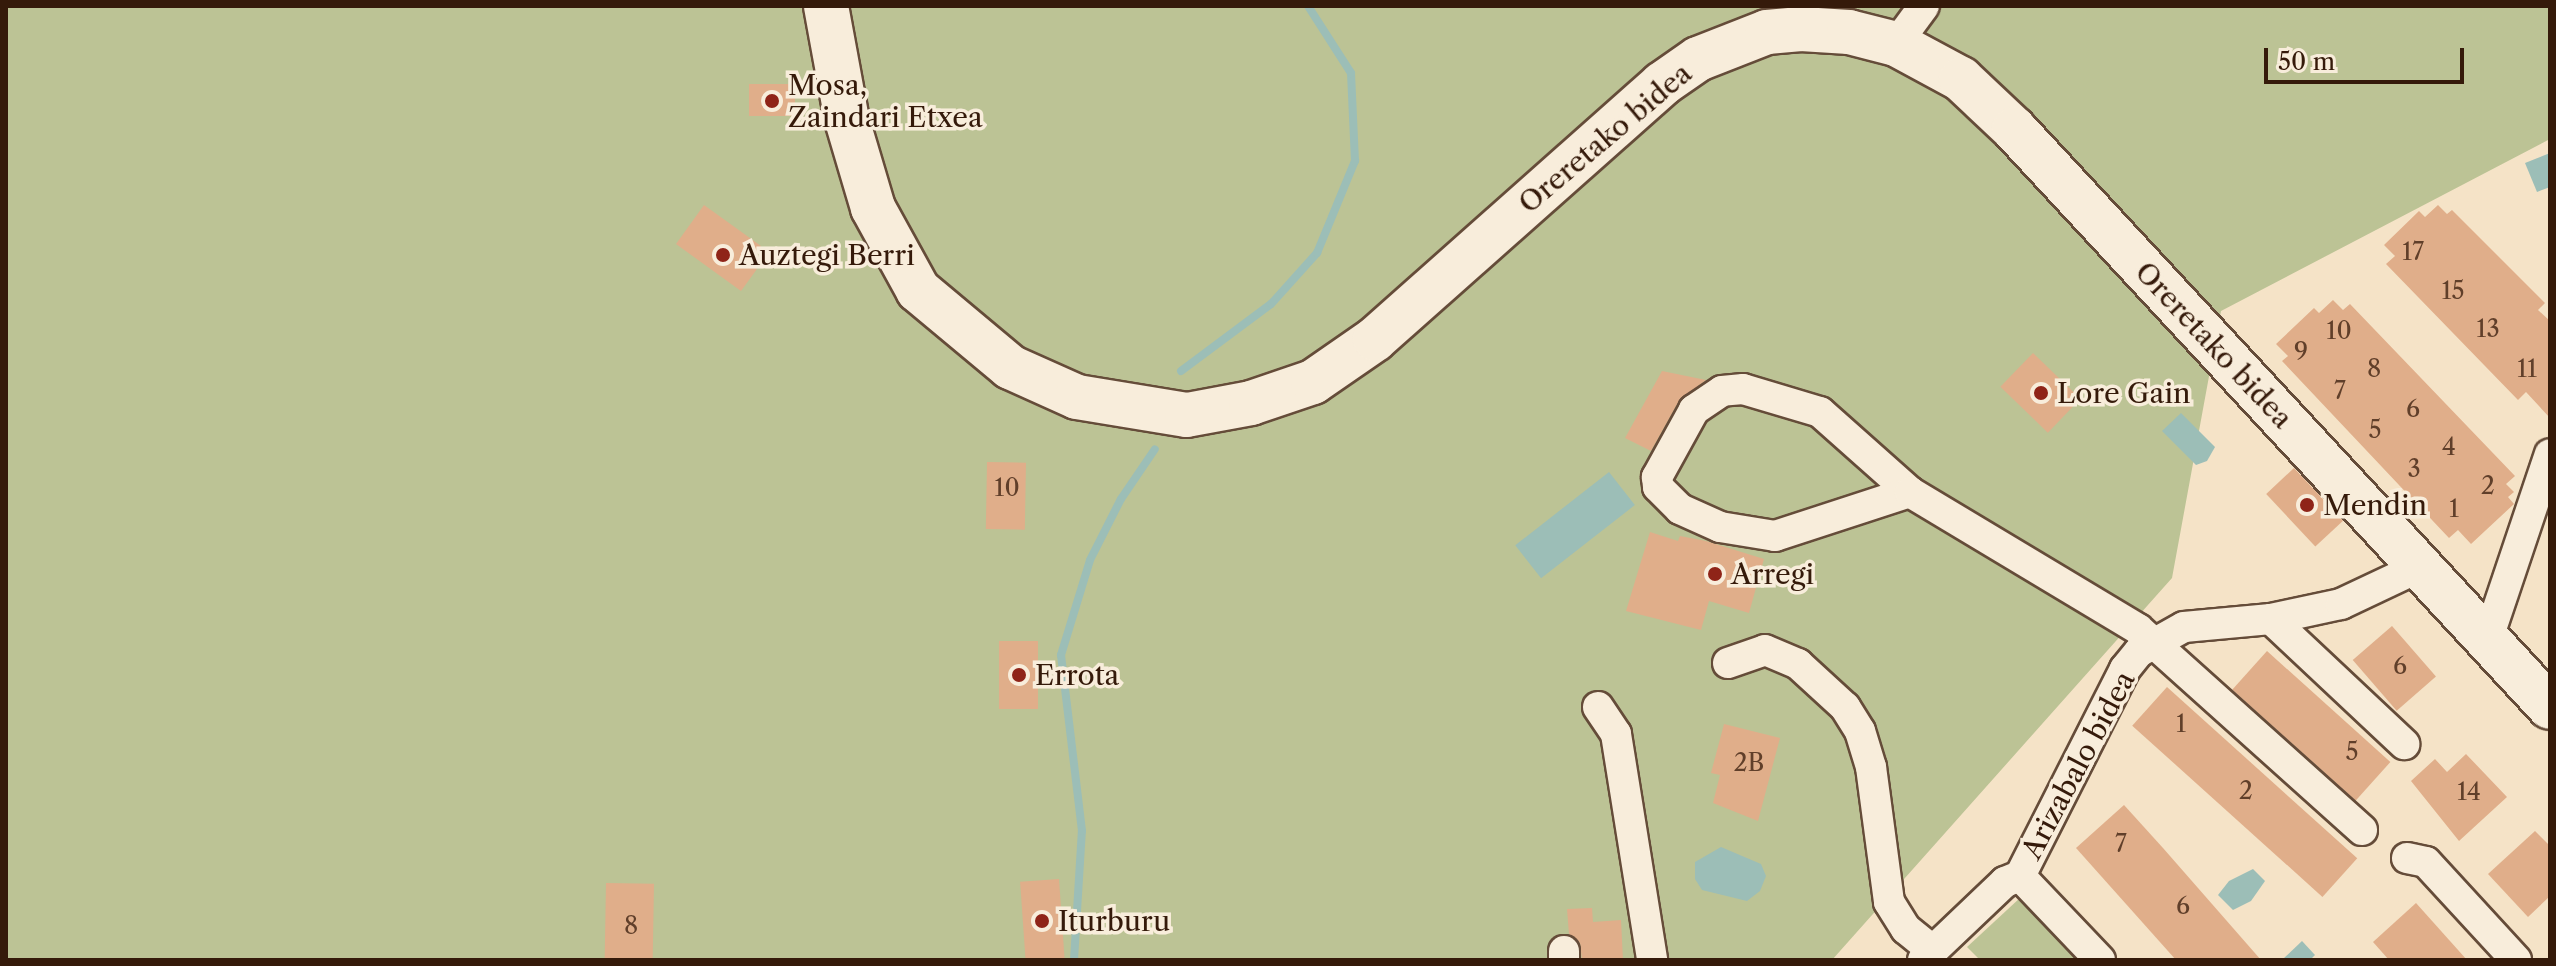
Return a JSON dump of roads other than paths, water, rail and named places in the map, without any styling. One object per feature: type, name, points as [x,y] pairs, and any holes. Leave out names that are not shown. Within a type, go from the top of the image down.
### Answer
[{"type":"main road","name":"Oreretako bidea","points":[[826,6],[847,120],[873,208],[918,290],[1010,367],[1077,397],[1187,415],[1251,403],[1313,382],[1375,339],[1662,84],[1698,59],[1767,32],[1790,30],[1849,32],[1896,44],[1961,79],[2014,129],[2417,568],[2550,707]]},
{"type":"street","points":[[1896,44],[1924,6]]},
{"type":"street","name":"Arizabalo bidea","points":[[1910,492],[1775,536],[1720,527],[1680,509],[1658,487],[1657,477],[1694,410],[1722,391],[1743,389],[1820,412],[1910,492],[2153,643]]},
{"type":"street","points":[[2487,641],[2550,454]]},
{"type":"street","name":"Arizabalo bidea","points":[[1728,663],[1765,650],[1798,664],[1845,707],[1860,731],[1871,767],[1889,902],[1928,956],[2005,882],[2020,876],[2125,669],[2153,643],[2184,627],[2271,619],[2341,604],[2417,568]]},
{"type":"street","points":[[2271,619],[2404,744]]},
{"type":"street","points":[[2153,643],[2362,830]]},
{"type":"street","points":[[1598,707],[1616,734],[1652,960]]},
{"type":"street","points":[[2407,858],[2426,862],[2516,960]]},
{"type":"street","points":[[2020,876],[2100,960]]},
{"type":"water","points":[[2550,153],[2550,187],[2537,192],[2525,163]]},
{"type":"water","points":[[2181,413],[2215,447],[2207,461],[2196,465],[2162,431]]},
{"type":"water","points":[[1609,472],[1635,505],[1541,578],[1515,545]]},
{"type":"water","points":[[1721,847],[1761,864],[1766,876],[1760,891],[1747,901],[1702,890],[1695,879],[1695,862]]},
{"type":"water","points":[[2253,869],[2265,881],[2251,901],[2233,910],[2218,895],[2229,881]]},
{"type":"water","points":[[2302,941],[2315,955],[2310,960],[2282,960]]},
{"type":"waterway","points":[[1181,371],[1271,304],[1317,253],[1355,161],[1351,73],[1308,6]]},
{"type":"waterway","points":[[1074,960],[1082,831],[1061,655],[1090,560],[1121,499],[1155,449]]},
{"type":"place","name":"Mosa, Zaindari Etxea","points":[[772,101]]},
{"type":"place","name":"Auztegi Berri","points":[[723,255]]},
{"type":"place","name":"Lore Gain","points":[[2041,393]]},
{"type":"place","name":"Mendin","points":[[2307,505]]},
{"type":"place","name":"Arregi","points":[[1715,574]]},
{"type":"place","name":"Errota","points":[[1019,675]]},
{"type":"place","name":"Iturburu","points":[[1042,921]]}]
